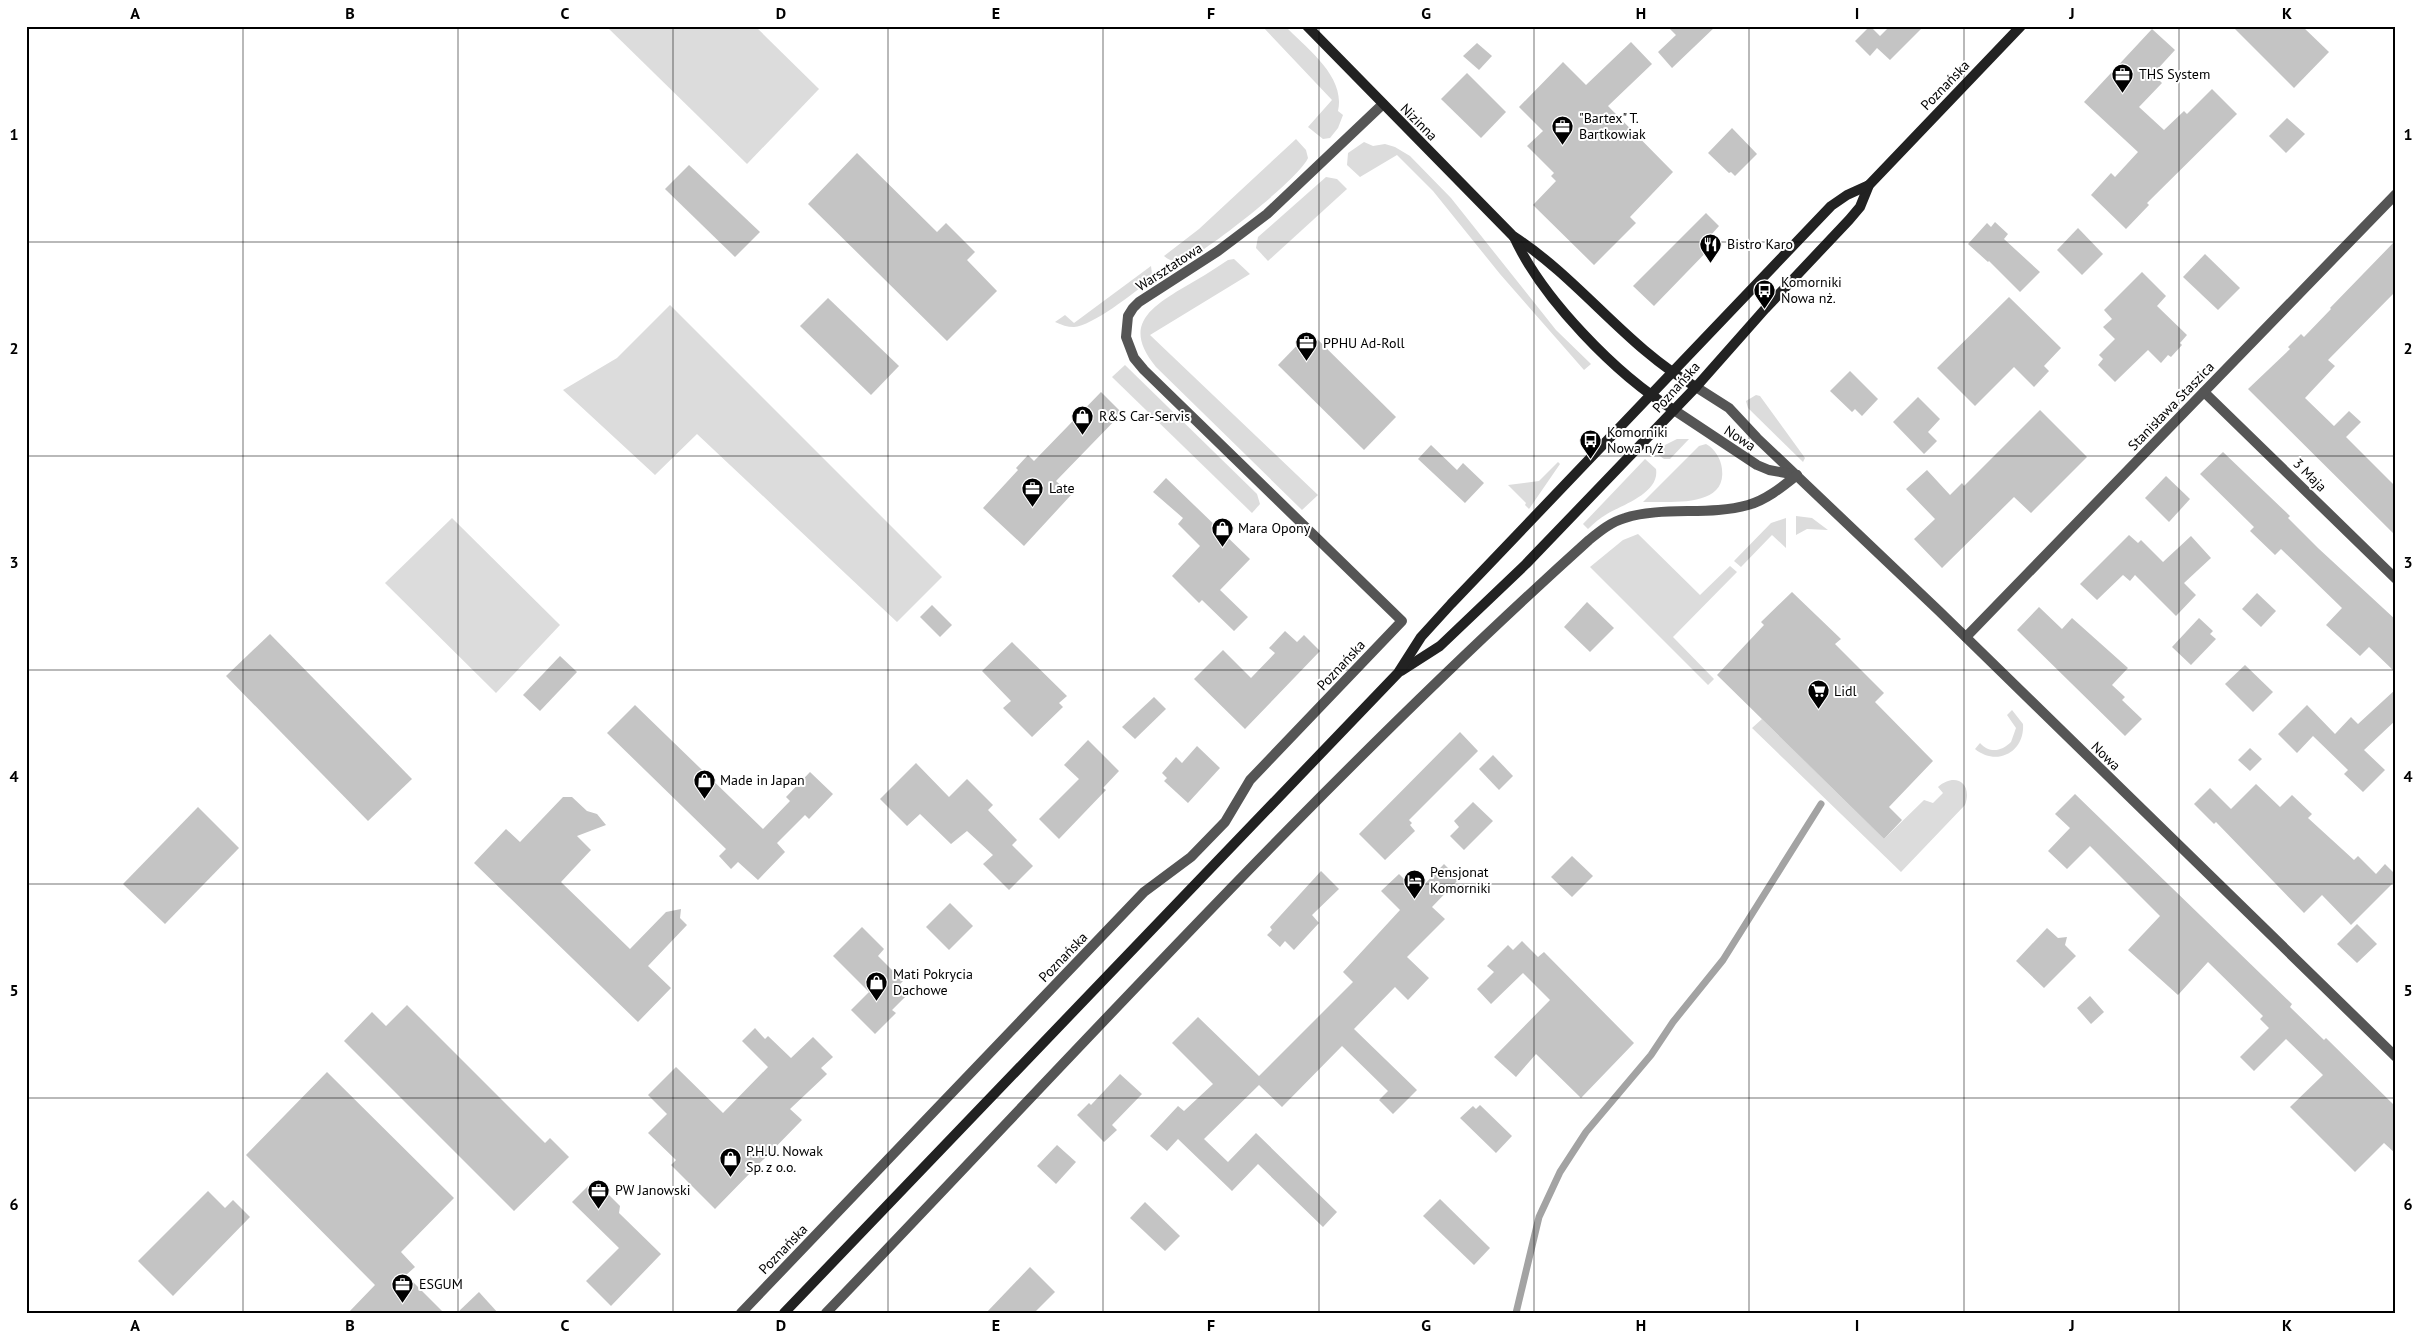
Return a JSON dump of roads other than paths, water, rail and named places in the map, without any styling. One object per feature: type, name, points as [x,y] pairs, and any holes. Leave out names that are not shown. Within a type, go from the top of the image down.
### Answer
[{"type":"main road","name":"Nizinna","points":[[1307,26],[1513,236],[1542,255],[1633,342],[1672,372],[1696,387]]},
{"type":"main road","name":"Poznańska","points":[[1398,673],[1440,646],[1496,594],[1674,410],[1764,310],[1849,220],[1860,206],[1869,185],[2021,26]]},
{"type":"main road","name":"Poznańska","points":[[784,1313],[1398,673],[1421,637],[1831,206],[1847,195],[1869,185]]},
{"type":"main road","name":"Nizinna","points":[[1513,236],[1528,266],[1558,305],[1603,352],[1650,395],[1674,410]]},
{"type":"street","name":"Warsztatowa","points":[[1383,104],[1267,214],[1218,251],[1139,302],[1128,316],[1126,337],[1134,358],[1144,370],[1402,621]]},
{"type":"street","name":"Stanisława Staszica","points":[[1966,637],[2396,194]]},
{"type":"street","name":"Nowa","points":[[1696,387],[1729,408],[2396,1057]]},
{"type":"street","name":"3 Maja","points":[[2204,392],[2396,579]]},
{"type":"street","name":"Nowa","points":[[1674,410],[1756,465],[1769,470],[1797,475]]},
{"type":"street","points":[[826,1313],[1230,890],[1385,732],[1589,540],[1608,526],[1636,515],[1712,510],[1749,505],[1769,496],[1797,475]]},
{"type":"street","name":"Poznańska","points":[[741,1313],[1144,892],[1191,857],[1229,816],[1250,780],[1402,621]]},
{"type":"waterway","points":[[1516,1313],[1539,1217],[1560,1172],[1586,1132],[1651,1055],[1673,1022],[1723,960],[1821,804]]},
{"type":"place","name":"THS System","points":[[2123,93]]},
{"type":"place","name":"\"Bartex\" T. Bartkowiak","points":[[1563,145]]},
{"type":"place","name":"Bistro Karo","points":[[1711,263]]},
{"type":"place","name":"Komorniki Nowa nż.","points":[[1765,309]]},
{"type":"place","name":"PPHU Ad-Roll","points":[[1307,362]]},
{"type":"place","name":"R&S Car-Servis","points":[[1083,435]]},
{"type":"place","name":"Komorniki Nowa n/ż","points":[[1591,459]]},
{"type":"place","name":"Late","points":[[1033,507]]},
{"type":"place","name":"Mara Opony","points":[[1222,547]]},
{"type":"place","name":"Lidl","points":[[1818,710]]},
{"type":"place","name":"Made in Japan","points":[[704,799]]},
{"type":"place","name":"Pensjonat Komorniki","points":[[1414,899]]},
{"type":"place","name":"Mati Pokrycia Dachowe","points":[[877,1001]]},
{"type":"place","name":"P.H.U. Nowak Sp. z o.o.","points":[[730,1178]]},
{"type":"place","name":"PW Janowski","points":[[599,1209]]},
{"type":"place","name":"ESGUM","points":[[403,1303]]}]
